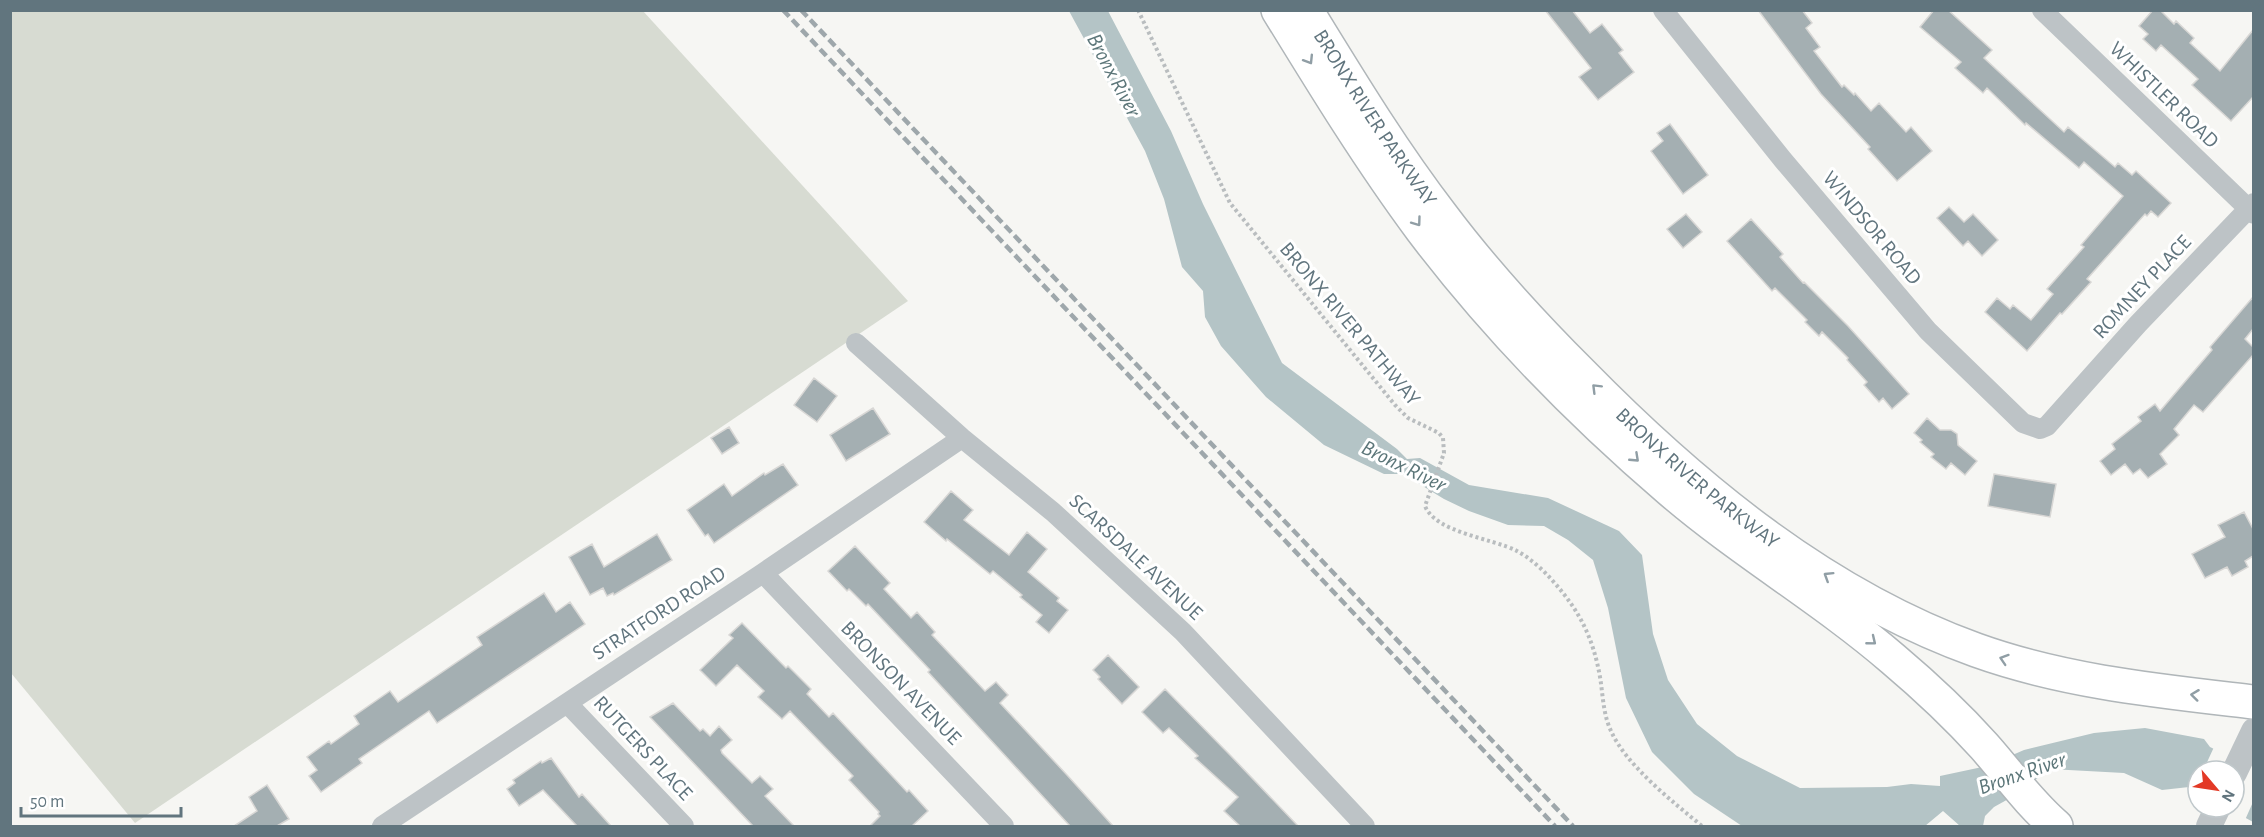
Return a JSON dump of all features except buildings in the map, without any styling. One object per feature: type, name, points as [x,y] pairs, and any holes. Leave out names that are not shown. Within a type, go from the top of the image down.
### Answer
[{"type":"highway","name":"BRONX RIVER PARKWAY","points":[[1278,10],[1356,135],[1412,216],[1474,293],[1527,351],[1612,437],[1670,490],[1733,540],[1829,608],[1891,657],[1942,703],[2056,826]]},
{"type":"highway","name":"BRONX RIVER PARKWAY","points":[[1306,10],[1401,158],[1440,213],[1489,274],[1561,353],[1610,402],[1683,469],[1743,518],[1806,562],[1874,604],[1976,650],[2048,672],[2097,682],[2253,702]]},
{"type":"street","name":"WINDSOR ROAD","points":[[1663,10],[1783,160],[1928,331],[2023,423],[2040,429],[2047,426],[2066,405]]},
{"type":"street","name":"WHISTLER ROAD","points":[[2042,10],[2252,209]]},
{"type":"street","name":"ROMNEY PLACE","points":[[2066,405],[2138,324],[2252,209]]},
{"type":"street","name":"SCARSDALE AVENUE","points":[[856,343],[962,438],[1053,512],[1183,632],[1365,826]]},
{"type":"street","name":"STRATFORD ROAD","points":[[382,826],[962,438]]},
{"type":"street","name":"BRONSON AVENUE","points":[[763,573],[1004,826]]},
{"type":"street","name":"RUTGERS PLACE","points":[[567,702],[684,826]]},
{"type":"street","points":[[2240,759],[2253,731]]},
{"type":"path","name":"BRONX RIVER PATHWAY","points":[[1138,10],[1230,204],[1395,405],[1408,418],[1439,433],[1443,438],[1444,453],[1425,506],[1428,513],[1444,526],[1518,551],[1550,578],[1566,596],[1581,616],[1592,642],[1605,711],[1618,745],[1677,806],[1702,826]]},
{"type":"shaded area","points":[[10,11],[643,11],[908,301],[135,823],[11,673]]},
{"type":"water","name":"Bronx River","points":[[1069,11],[1108,11],[1171,131],[1203,204],[1282,363],[1397,449],[1407,459],[1420,458],[1469,485],[1548,498],[1619,531],[1642,555],[1653,634],[1668,680],[1697,724],[1737,756],[1800,788],[1887,787],[1911,784],[1940,786],[1940,776],[1987,766],[2024,750],[2094,733],[2145,728],[2204,739],[2210,747],[2235,759],[2186,759],[2186,787],[2162,790],[2124,773],[2050,769],[2012,797],[1994,807],[1985,816],[1983,826],[1960,826],[1943,811],[1925,826],[1742,826],[1694,794],[1652,752],[1626,698],[1608,608],[1593,560],[1568,540],[1544,526],[1508,525],[1469,511],[1403,474],[1384,474],[1324,445],[1266,397],[1221,346],[1205,317],[1203,291],[1182,267],[1164,199],[1145,151]]},
{"type":"water","points":[[2246,765],[2253,768],[2253,822],[2246,818]]},
{"type":"pier","points":[[2214,747],[2239,759],[2208,759]]},
{"type":"pier","points":[[2246,763],[2253,766],[2253,802],[2246,818]]},
{"type":"railway","points":[[783,10],[1555,826]]},
{"type":"railway","points":[[801,10],[1573,826]]}]
